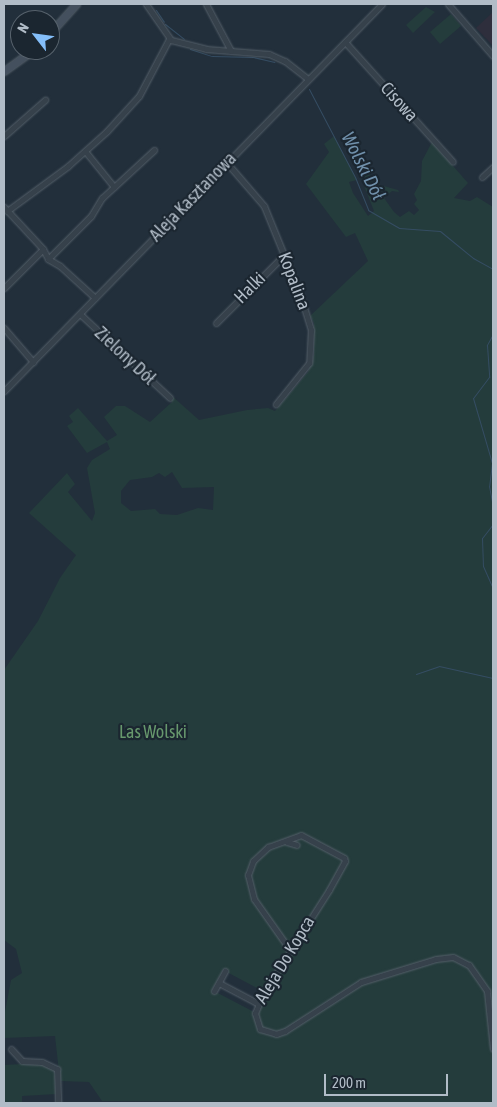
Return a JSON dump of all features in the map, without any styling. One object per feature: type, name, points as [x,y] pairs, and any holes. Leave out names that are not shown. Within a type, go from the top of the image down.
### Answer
[{"type":"street","points":[[60,22],[76,4]]},
{"type":"street","points":[[146,4],[169,40],[200,48],[269,54],[285,61],[308,80]]},
{"type":"street","points":[[206,4],[231,51]]},
{"type":"street","name":"Aleja Kasztanowa","points":[[4,391],[382,4]]},
{"type":"street","points":[[448,4],[493,56]]},
{"type":"street","points":[[95,298],[60,266],[48,259],[43,249],[5,209],[85,151],[139,96],[169,40]]},
{"type":"street","name":"Cisowa","points":[[345,42],[453,162]]},
{"type":"street","points":[[4,71],[19,60]]},
{"type":"street","points":[[4,136],[45,100]]},
{"type":"street","points":[[48,259],[114,187],[154,150]]},
{"type":"street","points":[[85,151],[114,187]]},
{"type":"street","name":"Kopalina","points":[[227,163],[262,201],[300,294],[312,341],[309,363],[276,404]]},
{"type":"street","points":[[482,177],[493,167]]},
{"type":"street","points":[[4,288],[43,249]]},
{"type":"street","name":"Halki","points":[[216,322],[284,255]]},
{"type":"street","name":"Zielony Dół","points":[[80,314],[170,398]]},
{"type":"street","points":[[4,328],[33,362]]},
{"type":"street","name":"Aleja Do Kopca","points":[[286,842],[302,836],[344,858],[345,861],[258,1004],[254,1018],[260,1029],[276,1034],[361,982],[436,959],[453,957],[469,965],[487,991],[493,1049]]},
{"type":"street","points":[[290,950],[254,899],[248,875],[257,856],[268,847],[286,842],[297,845]]},
{"type":"street","points":[[214,991],[225,971]]},
{"type":"street","points":[[219,983],[258,1004]]},
{"type":"street","points":[[10,1049],[22,1061],[42,1062],[57,1069],[58,1103]]},
{"type":"shaded area","points":[[493,12],[493,46],[476,28]]},
{"type":"green space","points":[[426,7],[435,12],[413,33],[406,25]]},
{"type":"green space","points":[[451,14],[461,26],[440,44],[430,32]]},
{"type":"green space","name":"Las Wolski","points":[[334,136],[357,180],[349,182],[353,193],[368,216],[374,211],[353,158],[380,185],[398,190],[399,192],[392,191],[384,198],[394,212],[400,217],[409,211],[414,215],[419,210],[414,204],[417,200],[414,194],[421,181],[422,161],[432,142],[468,183],[454,198],[470,201],[477,197],[493,207],[493,1103],[102,1101],[89,1082],[60,1081],[55,1036],[4,1038],[4,1017],[11,980],[22,973],[16,949],[4,940],[4,670],[38,621],[60,578],[76,555],[29,513],[67,473],[75,484],[68,492],[92,521],[95,513],[87,468],[92,460],[110,449],[107,442],[87,453],[67,426],[73,422],[69,416],[78,408],[107,441],[117,435],[104,417],[116,406],[125,406],[150,422],[172,402],[168,398],[172,396],[199,420],[247,410],[268,408],[275,411],[308,372],[314,355],[314,323],[310,316],[368,261],[355,233],[346,237],[306,184],[329,152],[324,144]],"holes":[[[172,472],[182,488],[214,487],[213,510],[198,508],[177,515],[160,514],[155,509],[131,511],[121,503],[121,491],[130,480],[152,477],[159,473],[165,477]],[[223,970],[268,994],[258,1014],[212,990]]]},
{"type":"green space","points":[[41,1063],[54,1067],[57,1094],[22,1096],[22,1103],[4,1103],[4,1065]]},
{"type":"waterway","points":[[156,10],[164,22]]},
{"type":"waterway","points":[[165,24],[184,39]]},
{"type":"waterway","points":[[190,49],[212,56],[253,57],[274,62]]},
{"type":"waterway","name":"Wolski Dół","points":[[309,89],[355,177],[368,210],[399,228],[440,231],[473,258],[493,269]]},
{"type":"waterway","name":"Wolski Dół","points":[[493,334],[487,345],[489,377],[473,398],[492,463],[489,486],[493,507]]},
{"type":"waterway","name":"Wolski Dół","points":[[493,524],[482,538],[483,566],[493,588]]},
{"type":"waterway","points":[[416,674],[439,666],[493,678]]}]
